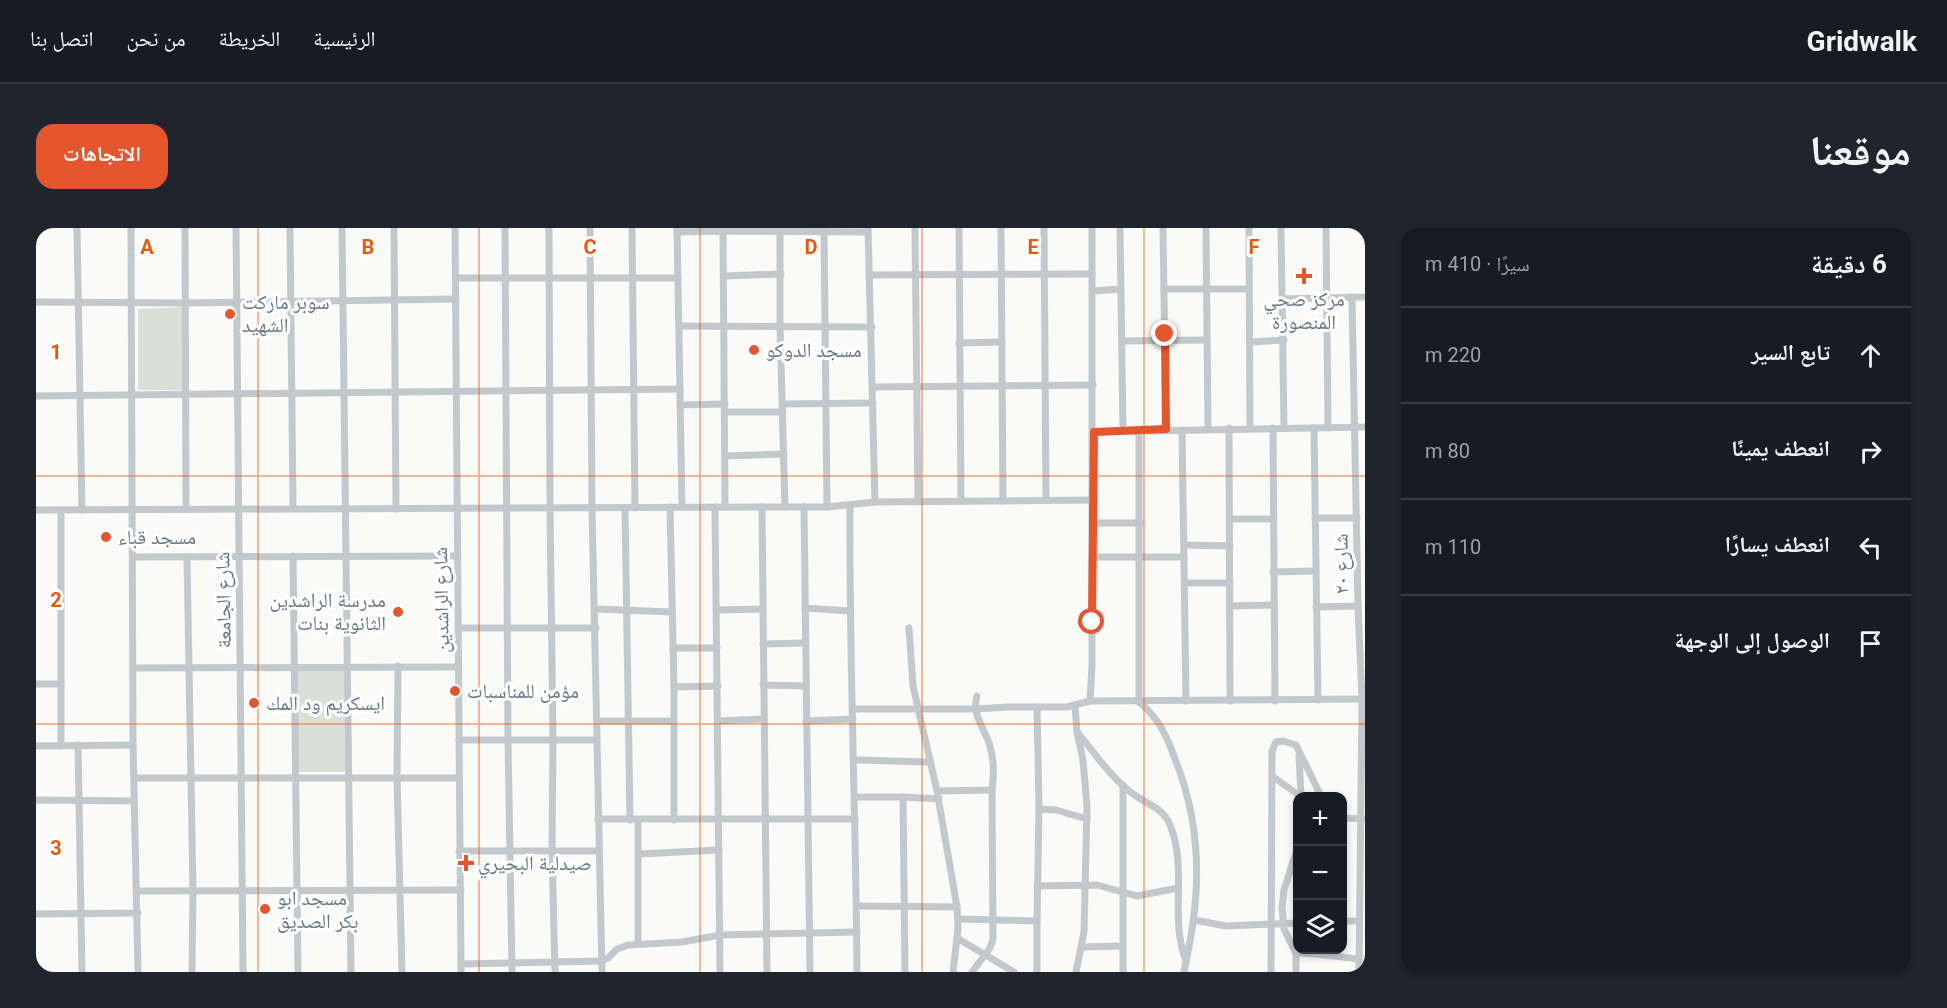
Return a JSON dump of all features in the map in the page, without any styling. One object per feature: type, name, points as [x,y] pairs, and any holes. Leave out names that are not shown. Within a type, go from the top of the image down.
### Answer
[{"type":"street","points":[[77,228],[82,510]]},
{"type":"street","points":[[131,228],[133,745],[138,972]]},
{"type":"street","points":[[185,228],[186,508]]},
{"type":"street","name":"شارع الجامعة","points":[[236,228],[243,972]]},
{"type":"street","points":[[290,228],[293,508]]},
{"type":"street","points":[[342,228],[351,972]]},
{"type":"street","points":[[394,228],[396,509]]},
{"type":"street","name":"شارع الراشدين","points":[[455,228],[459,851],[462,968]]},
{"type":"street","points":[[505,228],[508,741],[512,972]]},
{"type":"street","points":[[549,228],[552,852],[555,972]]},
{"type":"street","points":[[590,228],[592,509],[602,972]]},
{"type":"street","points":[[632,228],[635,508]]},
{"type":"street","points":[[915,228],[918,502]]},
{"type":"street","points":[[959,228],[961,501]]},
{"type":"street","points":[[1001,228],[1003,501]]},
{"type":"street","points":[[1044,228],[1046,500]]},
{"type":"street","points":[[1090,701],[1094,432],[1092,228]]},
{"type":"street","points":[[1120,228],[1123,431]]},
{"type":"street","points":[[1163,228],[1166,429]]},
{"type":"street","points":[[1206,228],[1208,429]]},
{"type":"street","points":[[1249,228],[1250,428]]},
{"type":"street","points":[[1281,228],[1284,427]]},
{"type":"street","points":[[1326,228],[1328,428]]},
{"type":"street","points":[[723,229],[725,507]]},
{"type":"street","points":[[682,506],[677,230],[723,229],[868,230],[875,502]]},
{"type":"street","points":[[824,230],[827,507]]},
{"type":"street","points":[[780,231],[785,507]]},
{"type":"street","points":[[724,276],[781,274]]},
{"type":"street","points":[[869,275],[1092,274]]},
{"type":"street","points":[[456,278],[678,278]]},
{"type":"street","points":[[1092,291],[1121,289]]},
{"type":"street","points":[[1164,289],[1250,289]]},
{"type":"street","name":"شارع ٢٠","points":[[1352,297],[1357,518],[1361,558],[1358,606],[1364,699],[1359,921],[1362,945],[1359,972]]},
{"type":"street","points":[[1283,299],[1365,297]]},
{"type":"street","points":[[36,302],[185,303],[456,299]]},
{"type":"street","points":[[679,326],[872,327]]},
{"type":"street","points":[[1122,341],[1206,340]]},
{"type":"street","points":[[1250,342],[1284,340]]},
{"type":"street","points":[[959,343],[1002,342]]},
{"type":"street","points":[[873,387],[1093,385]]},
{"type":"street","points":[[36,396],[680,389]]},
{"type":"street","points":[[680,405],[783,408],[826,403],[873,403]]},
{"type":"street","points":[[1094,432],[1365,427]]},
{"type":"street","points":[[1229,428],[1230,701]]},
{"type":"street","points":[[1273,428],[1275,701]]},
{"type":"street","points":[[1314,428],[1318,700]]},
{"type":"street","points":[[1139,430],[1139,702],[1153,714],[1163,729],[1188,796],[1196,841],[1194,920],[1184,972]]},
{"type":"street","points":[[1182,430],[1186,701]]},
{"type":"street","points":[[725,456],[784,454]]},
{"type":"street","points":[[36,510],[827,507],[875,502],[1093,500]]},
{"type":"street","points":[[850,505],[849,611],[855,760],[857,972]]},
{"type":"street","points":[[670,507],[674,820]]},
{"type":"street","points":[[715,507],[720,972]]},
{"type":"street","points":[[762,507],[767,972]]},
{"type":"street","points":[[804,507],[810,972]]},
{"type":"street","points":[[625,508],[630,820]]},
{"type":"street","points":[[61,510],[61,746]]},
{"type":"street","points":[[1315,518],[1357,518]]},
{"type":"street","points":[[1230,519],[1272,519]]},
{"type":"street","points":[[1092,523],[1140,523]]},
{"type":"street","points":[[1184,545],[1230,546]]},
{"type":"street","points":[[292,556],[298,972]]},
{"type":"street","points":[[133,557],[457,556]]},
{"type":"street","points":[[187,557],[189,779],[193,891],[192,972]]},
{"type":"street","points":[[1092,557],[1184,557]]},
{"type":"street","points":[[1273,572],[1316,571]]},
{"type":"street","points":[[1185,583],[1230,583]]},
{"type":"street","points":[[1230,606],[1273,605]]},
{"type":"street","points":[[1316,607],[1358,606]]},
{"type":"street","points":[[806,608],[849,611]]},
{"type":"street","points":[[595,609],[672,612]]},
{"type":"street","points":[[717,610],[762,609]]},
{"type":"street","points":[[458,628],[596,628]]},
{"type":"street","points":[[909,628],[913,686],[939,799],[957,907],[957,938],[953,972]]},
{"type":"street","points":[[763,644],[805,643]]},
{"type":"street","points":[[673,648],[717,648]]},
{"type":"street","points":[[398,666],[397,777],[402,972]]},
{"type":"street","points":[[134,669],[458,667]]},
{"type":"street","points":[[36,684],[61,684]]},
{"type":"street","points":[[763,685],[806,686]]},
{"type":"street","points":[[674,687],[718,686]]},
{"type":"street","points":[[972,972],[992,944],[994,918],[993,790],[990,748],[975,710],[976,696]]},
{"type":"street","points":[[853,709],[975,710],[1075,706],[1090,701],[1364,699]]},
{"type":"street","points":[[1075,706],[1086,785],[1087,819],[1085,917],[1077,972]]},
{"type":"street","points":[[1037,707],[1039,809],[1037,972]]},
{"type":"street","points":[[718,721],[763,719]]},
{"type":"street","points":[[806,722],[853,719]]},
{"type":"street","points":[[598,721],[674,722]]},
{"type":"street","points":[[1077,732],[1123,785],[1133,794],[1162,811],[1170,822],[1176,849],[1180,938],[1186,961]]},
{"type":"street","points":[[459,740],[597,740]]},
{"type":"street","points":[[1271,972],[1272,751],[1276,742],[1283,741],[1296,746],[1319,792]]},
{"type":"street","points":[[36,746],[133,745]]},
{"type":"street","points":[[78,746],[82,972]]},
{"type":"street","points":[[1299,754],[1301,792]]},
{"type":"street","points":[[855,760],[930,762]]},
{"type":"street","points":[[1272,776],[1295,792]]},
{"type":"street","points":[[134,778],[459,778]]},
{"type":"street","points":[[1122,972],[1123,785]]},
{"type":"street","points":[[937,791],[993,790]]},
{"type":"street","points":[[854,797],[939,799]]},
{"type":"street","points":[[903,797],[905,972]]},
{"type":"street","points":[[36,800],[134,801]]},
{"type":"street","points":[[1039,809],[1056,810],[1087,819]]},
{"type":"street","points":[[1347,817],[1363,814]]},
{"type":"street","points":[[598,819],[855,819]]},
{"type":"street","points":[[638,820],[638,944]]},
{"type":"street","points":[[639,854],[719,850]]},
{"type":"street","points":[[459,851],[599,851]]},
{"type":"street","points":[[1293,862],[1284,890],[1282,907],[1283,924],[1293,946]]},
{"type":"street","points":[[1037,886],[1102,885],[1122,893],[1142,895],[1178,888]]},
{"type":"street","points":[[138,891],[461,890]]},
{"type":"street","points":[[856,906],[957,907]]},
{"type":"street","points":[[36,914],[138,913]]},
{"type":"street","points":[[958,919],[994,918],[1037,921]]},
{"type":"street","points":[[1194,920],[1226,926],[1293,923]]},
{"type":"street","points":[[1347,921],[1359,921]]},
{"type":"street","points":[[462,968],[601,961],[621,947],[682,942],[720,935],[857,932]]},
{"type":"street","points":[[957,938],[1014,972]]},
{"type":"street","points":[[1082,947],[1122,946]]},
{"type":"street","points":[[1296,954],[1296,972]]},
{"type":"street","points":[[1322,954],[1359,959]]},
{"type":"shaded area","points":[[182,307],[183,390],[138,390],[138,309]]},
{"type":"shaded area","points":[[297,670],[344,670],[345,772],[298,772]]},
{"type":"place","name":"مركز صحي المنصورة","points":[[1304,276]]},
{"type":"place","name":"سوبر ماركت الشهيد","points":[[230,314]]},
{"type":"place","name":"مسجد الدوكو","points":[[754,350]]},
{"type":"place","name":"مسجد قباء","points":[[106,537]]},
{"type":"place","name":"مدرسة الراشدين الثانوية بنات","points":[[398,612]]},
{"type":"place","name":"مؤمن للمناسبات","points":[[455,691]]},
{"type":"place","name":"ايسكريم ود المك","points":[[254,703]]},
{"type":"place","name":"صيدلية البحيري","points":[[466,863]]},
{"type":"place","name":"مسجد ابو بكر الصديق","points":[[265,909]]},
{"type":"route","points":[[1092,622],[1094,432],[1166,429],[1165,334]]}]
